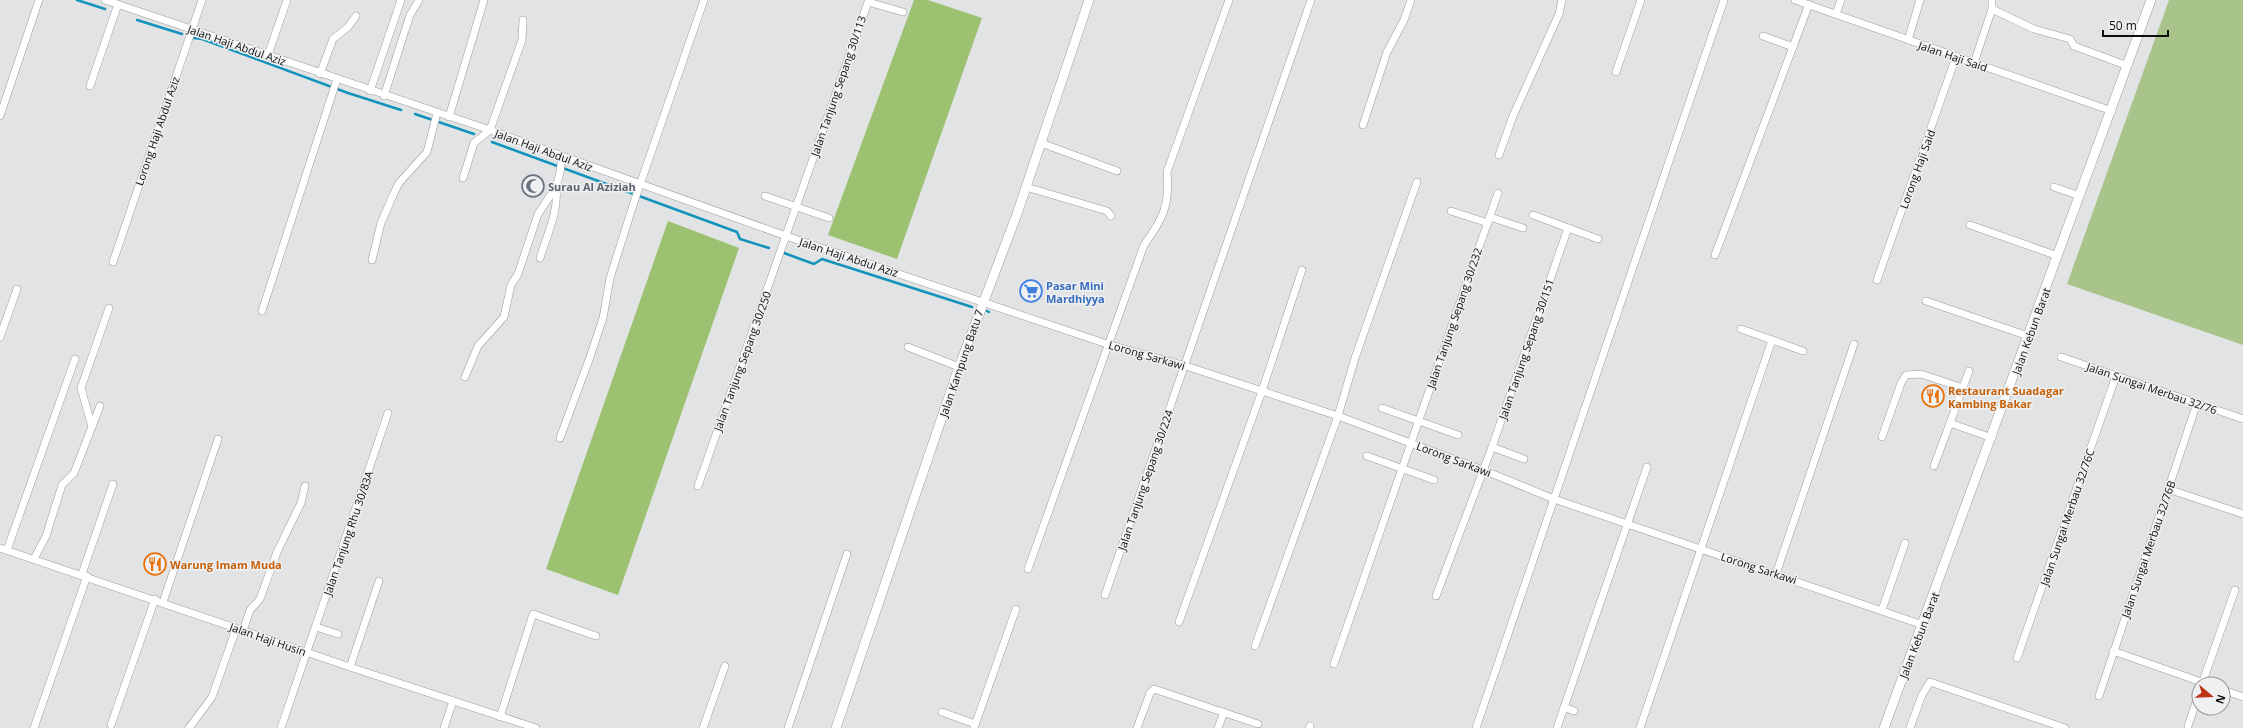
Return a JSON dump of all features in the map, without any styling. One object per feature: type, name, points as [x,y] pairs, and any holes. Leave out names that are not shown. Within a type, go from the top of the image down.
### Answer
[{"type":"main road","name":"Jalan Kampung Batu 7","points":[[836,728],[959,367],[982,301],[1026,187],[1089,0]]},
{"type":"main road","name":"Jalan Kebun Barat","points":[[1884,728],[1992,438],[2151,0]]},
{"type":"street","points":[[0,116],[39,0]]},
{"type":"street","name":"Jalan Haji Abdul Aziz","points":[[105,0],[268,55],[337,81],[437,115],[449,117],[490,130],[639,187],[982,301]]},
{"type":"street","name":"Lorong Haji Abdul Aziz","points":[[113,262],[202,0]]},
{"type":"street","points":[[268,55],[287,0]]},
{"type":"street","points":[[370,91],[402,0]]},
{"type":"street","points":[[384,96],[410,15],[419,0]]},
{"type":"street","points":[[449,117],[484,0]]},
{"type":"street","points":[[560,438],[603,318],[610,278],[635,199],[704,0]]},
{"type":"street","points":[[1028,569],[1107,344],[1144,245],[1161,221],[1169,192],[1167,172],[1229,0]]},
{"type":"street","name":"Jalan Tanjung Sepang 30/224","points":[[1105,595],[1186,366],[1312,0]]},
{"type":"street","points":[[1363,125],[1387,52],[1404,20],[1411,0]]},
{"type":"street","points":[[1499,155],[1513,116],[1559,14],[1562,0]]},
{"type":"street","points":[[1616,72],[1641,0]]},
{"type":"street","points":[[1476,728],[1724,0]]},
{"type":"street","name":"Jalan Haji Said","points":[[1795,0],[2112,110]]},
{"type":"street","points":[[1836,14],[1841,0]]},
{"type":"street","points":[[1908,40],[1920,0]]},
{"type":"street","points":[[1974,63],[1992,10],[1992,0]]},
{"type":"street","name":"Jalan Tanjung Sepang 30/113","points":[[786,236],[868,2],[903,12]]},
{"type":"street","points":[[90,86],[116,3]]},
{"type":"street","points":[[1715,255],[1809,4]]},
{"type":"street","points":[[1992,10],[2034,29],[2070,39],[2074,46],[2128,66]]},
{"type":"street","points":[[320,74],[334,39],[348,27],[356,16]]},
{"type":"street","points":[[462,178],[474,142],[490,130],[522,40],[523,20]]},
{"type":"street","points":[[1763,36],[1793,47]]},
{"type":"street","name":"Lorong Haji Said","points":[[1877,280],[1956,57]]},
{"type":"street","points":[[262,311],[337,81]]},
{"type":"street","points":[[372,260],[381,223],[394,193],[399,183],[427,152],[437,115]]},
{"type":"street","points":[[1041,143],[1117,171]]},
{"type":"street","points":[[465,377],[478,346],[504,316],[508,306],[511,285],[518,274],[538,214],[556,187],[562,158]]},
{"type":"street","points":[[1255,646],[1338,416],[1355,358],[1417,182]]},
{"type":"street","points":[[540,258],[556,210],[558,200],[556,187]]},
{"type":"street","points":[[1026,187],[1107,211],[1112,216]]},
{"type":"street","points":[[2054,187],[2080,196]]},
{"type":"street","name":"Jalan Tanjung Sepang 30/232","points":[[1334,664],[1498,193]]},
{"type":"street","points":[[766,196],[829,218]]},
{"type":"street","points":[[1451,211],[1523,228]]},
{"type":"street","points":[[1533,215],[1598,239]]},
{"type":"street","points":[[1970,225],[2058,256]]},
{"type":"street","name":"Jalan Tanjung Sepang 30/151","points":[[1436,596],[1492,447],[1568,228]]},
{"type":"street","name":"Jalan Tanjung Sepang 30/250","points":[[698,486],[786,236]]},
{"type":"street","points":[[1179,622],[1262,391],[1302,270]]},
{"type":"street","points":[[0,337],[17,289]]},
{"type":"street","points":[[1926,300],[2028,336]]},
{"type":"street","name":"Lorong Sarkawi","points":[[982,301],[1107,344],[1186,366],[1338,416],[1483,470],[1554,499],[1923,625]]},
{"type":"street","points":[[92,427],[81,388],[109,308]]},
{"type":"street","points":[[1741,329],[1803,351]]},
{"type":"street","points":[[1640,728],[1772,340]]},
{"type":"street","points":[[1776,574],[1854,344]]},
{"type":"street","points":[[908,347],[959,367]]},
{"type":"street","name":"Jalan Sungai Merbau 32/76","points":[[2061,357],[2243,419]]},
{"type":"street","points":[[4,549],[76,359]]},
{"type":"street","points":[[1934,466],[1969,371]]},
{"type":"street","points":[[1882,437],[1901,383],[1906,375],[1921,374],[1963,388]]},
{"type":"street","name":"Jalan Sungai Merbau 32/76C","points":[[2017,658],[2116,376]]},
{"type":"street","name":"Jalan Sungai Merbau 32/76B","points":[[2098,696],[2197,403]]},
{"type":"street","points":[[34,559],[46,536],[62,485],[74,473],[100,406]]},
{"type":"street","points":[[1382,408],[1458,435]]},
{"type":"street","name":"Jalan Tanjung Rhu 30/83A","points":[[281,728],[388,413]]},
{"type":"street","points":[[1950,423],[1992,438]]},
{"type":"street","points":[[163,602],[218,439]]},
{"type":"street","points":[[1492,447],[1524,459]]},
{"type":"street","points":[[1367,456],[1434,480]]},
{"type":"street","points":[[1557,728],[1623,539],[1626,524],[1647,467]]},
{"type":"street","points":[[34,728],[113,484]]},
{"type":"street","points":[[189,728],[212,697],[240,630],[250,610],[260,599],[277,552],[302,503],[305,486]]},
{"type":"street","points":[[2168,489],[2243,514]]},
{"type":"street","points":[[1882,610],[1906,543]]},
{"type":"street","name":"Jalan Haji Husin","points":[[4,549],[155,599],[240,630],[453,702],[534,728]]},
{"type":"street","points":[[788,728],[847,554]]},
{"type":"street","points":[[350,667],[379,581]]},
{"type":"street","points":[[2207,676],[2235,590]]},
{"type":"street","points":[[111,725],[155,599]]},
{"type":"street","points":[[942,712],[974,726],[1016,609]]},
{"type":"street","points":[[500,717],[534,614],[596,636]]},
{"type":"street","points":[[316,627],[338,634]]},
{"type":"street","points":[[2113,651],[2191,679]]},
{"type":"street","points":[[703,728],[724,666]]},
{"type":"street","points":[[1910,728],[1922,695],[1930,682],[2065,728]]},
{"type":"street","points":[[1137,728],[1150,693],[1154,689],[1258,724]]},
{"type":"street","points":[[2231,693],[2243,697]]},
{"type":"street","points":[[444,728],[453,702]]},
{"type":"street","points":[[1564,707],[1574,711]]},
{"type":"street","points":[[1218,728],[1224,712]]},
{"type":"street","points":[[2188,726],[2191,716]]},
{"type":"green space","points":[[914,0],[928,0],[982,18],[897,259],[828,235]]},
{"type":"green space","points":[[2169,0],[2243,0],[2243,345],[2067,284]]},
{"type":"green space","points":[[668,221],[739,248],[618,595],[546,569]]},
{"type":"waterway","points":[[77,0],[105,9]]},
{"type":"waterway","points":[[137,20],[182,34]]},
{"type":"waterway","points":[[194,38],[202,39],[348,93],[401,110]]},
{"type":"waterway","points":[[415,114],[474,134]]},
{"type":"waterway","points":[[492,142],[737,232],[740,239],[769,248]]},
{"type":"waterway","points":[[784,253],[814,264],[822,259],[972,307]]},
{"type":"place","name":"Surau Al Aziziah","points":[[533,186]]},
{"type":"place","name":"Pasar Mini Mardhiyya","points":[[1031,291]]},
{"type":"place","name":"Restaurant Suadagar Kambing Bakar","points":[[1933,396]]},
{"type":"place","name":"Warung Imam Muda","points":[[155,564]]}]
